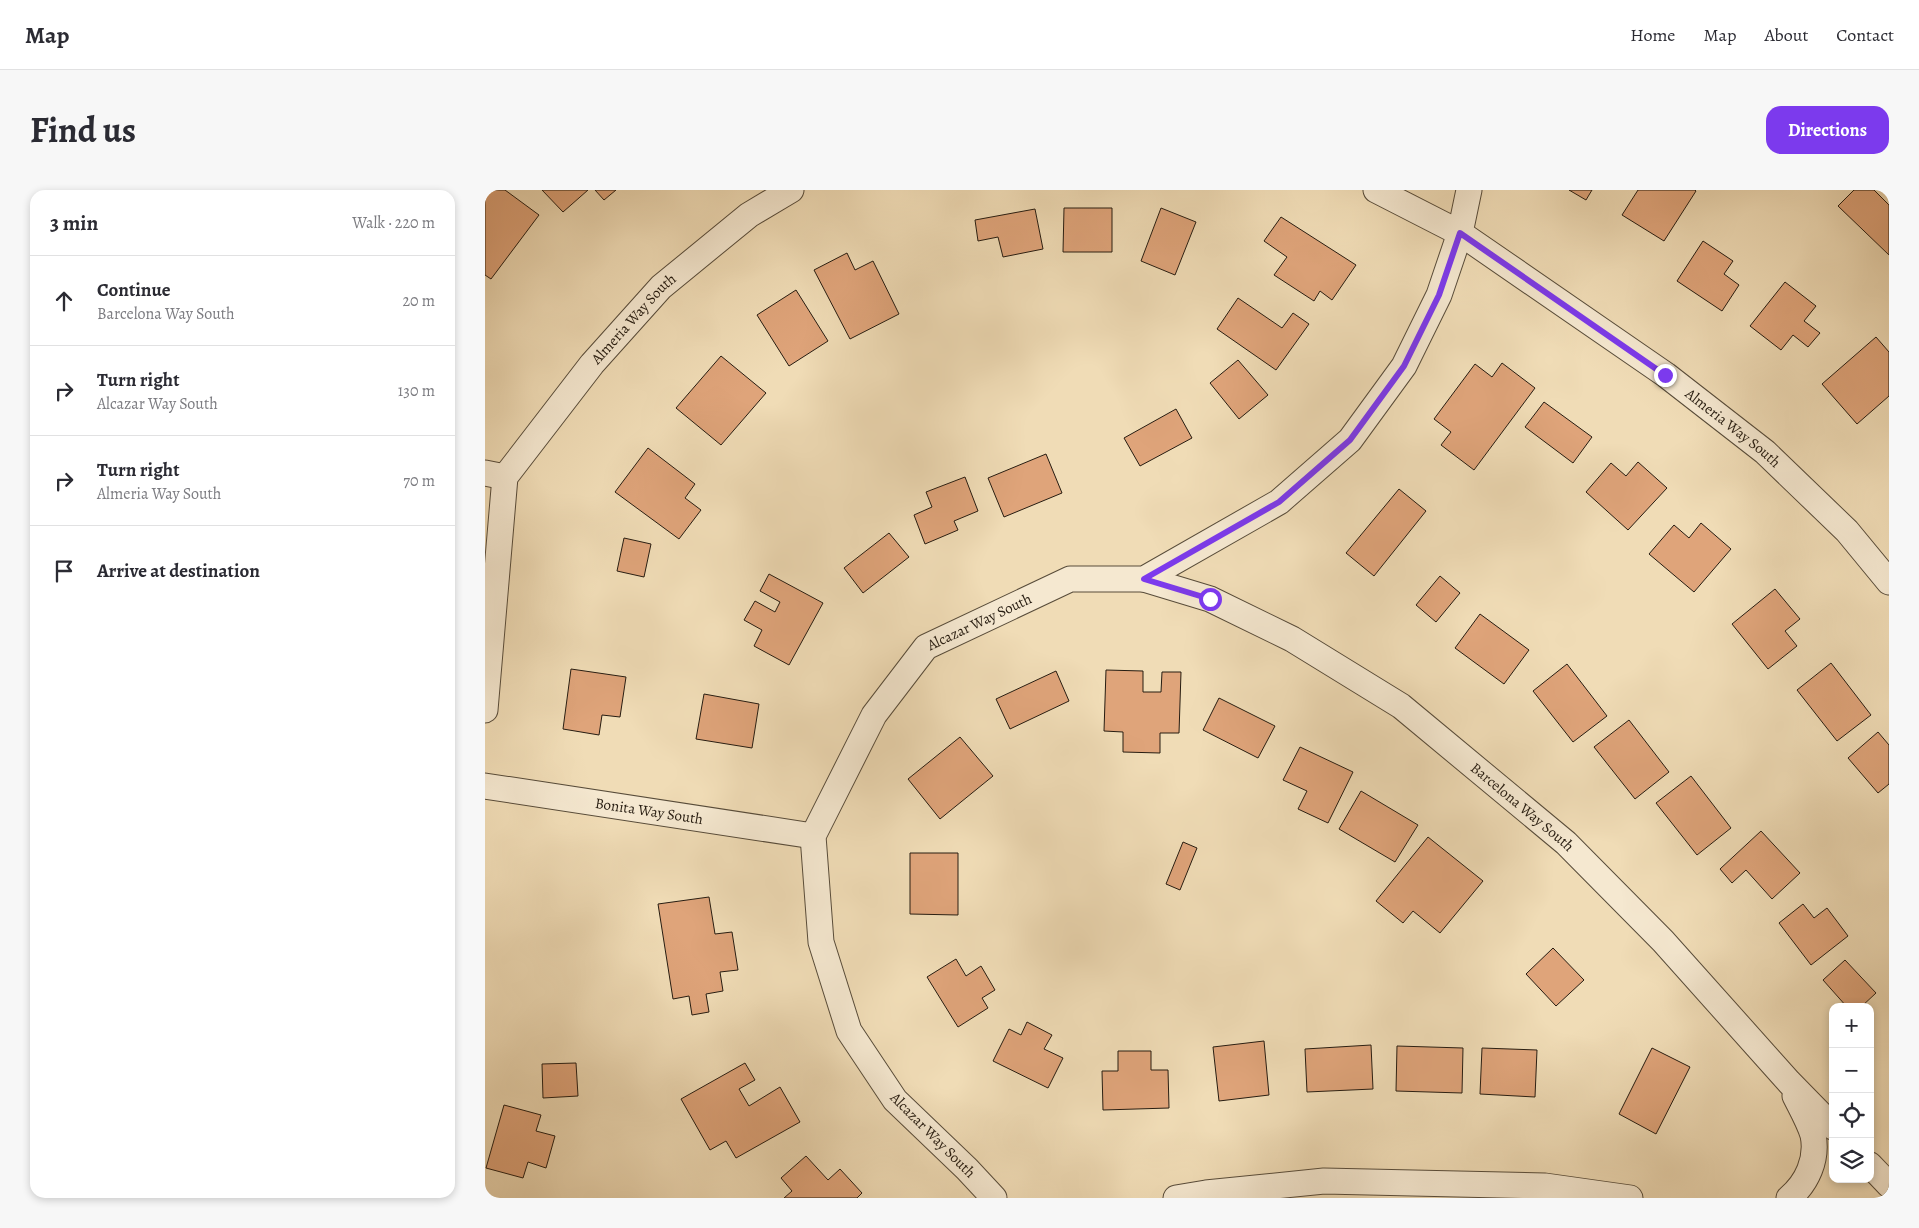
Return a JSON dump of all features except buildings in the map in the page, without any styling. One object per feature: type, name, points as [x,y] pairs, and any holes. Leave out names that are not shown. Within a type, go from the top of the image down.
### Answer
[{"type":"street","name":"Almeria Way South","points":[[485,710],[495,475],[661,287],[749,215],[791,190]]},
{"type":"street","name":"Almeria Way South","points":[[1376,190],[1460,233],[1665,375],[1765,452],[1847,531],[1889,582]]},
{"type":"street","name":"Alcazar Way South","points":[[994,1198],[895,1100],[849,1032],[821,942],[813,836],[874,715],[926,647],[1070,580],[1144,579],[1279,502],[1350,440],[1404,366],[1439,295],[1460,233],[1469,190]]},
{"type":"street","name":"Barcelona Way South","points":[[1144,579],[1210,599],[1268,627],[1292,639],[1401,706],[1566,843],[1663,941],[1789,1082],[1829,1123]]},
{"type":"street","name":"Bonita Way South","points":[[485,786],[813,836]]},
{"type":"street","points":[[1789,1082],[1813,1136],[1813,1160],[1803,1186],[1789,1198]]},
{"type":"street","points":[[1874,1169],[1889,1184]]},
{"type":"street","points":[[1176,1198],[1206,1193],[1324,1182],[1545,1186],[1630,1198]]},
{"type":"route","points":[[1210,599],[1144,579],[1279,502],[1350,440],[1404,366],[1439,295],[1460,233],[1665,375]]}]
